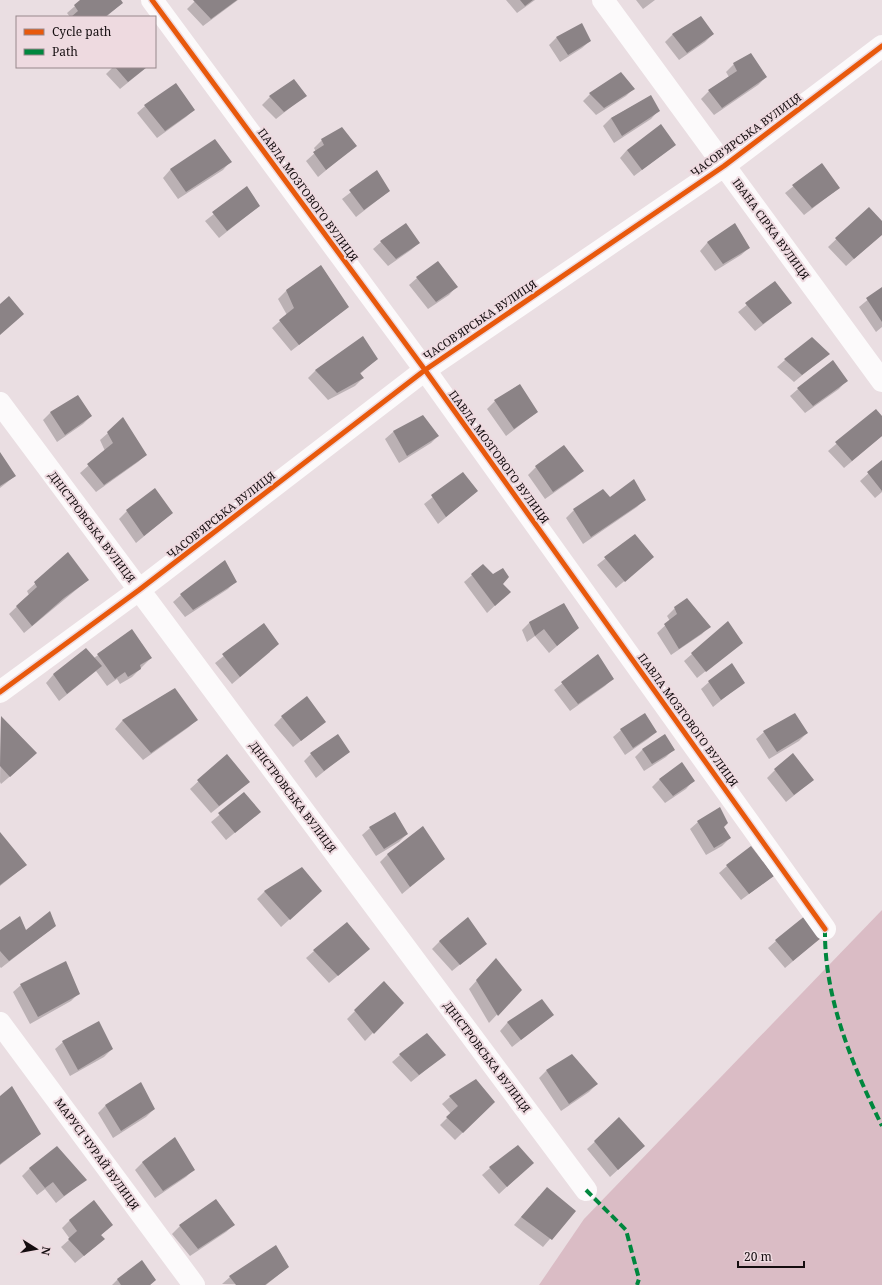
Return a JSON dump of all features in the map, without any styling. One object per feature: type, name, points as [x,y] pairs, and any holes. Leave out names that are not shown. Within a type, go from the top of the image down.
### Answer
[{"type":"street","name":"ПАВЛА МОЗГОВОГО ВУЛИЦЯ","points":[[152,0],[425,370],[825,929]]},
{"type":"street","name":"ІВАНА СІРКА ВУЛИЦЯ","points":[[603,0],[882,381]]},
{"type":"street","name":"ЧАСОВ'ЯРСЬКА ВУЛИЦЯ","points":[[0,692],[139,590],[425,370],[724,166],[882,46]]},
{"type":"street","name":"ДНІСТРОВСЬКА ВУЛИЦЯ","points":[[0,403],[586,1190]]},
{"type":"street","name":"МАРУСІ ЧУРАЙ ВУЛИЦЯ","points":[[0,1023],[194,1285]]},
{"type":"shaded area","points":[[882,910],[882,1285],[539,1285],[584,1219]]},
{"type":"building","points":[[80,0],[121,0],[123,3],[106,16],[72,16],[78,11],[74,5]]},
{"type":"building","points":[[193,0],[237,0],[211,19]]},
{"type":"building","points":[[520,0],[533,0],[525,6]]},
{"type":"building","points":[[701,16],[714,34],[687,53],[672,34]]},
{"type":"building","points":[[582,23],[591,41],[568,55],[556,37]]},
{"type":"building","points":[[751,53],[767,77],[722,108],[708,90],[737,71],[733,63]]},
{"type":"building","points":[[116,68],[146,68],[128,82]]},
{"type":"building","points":[[621,72],[635,89],[604,108],[589,93]]},
{"type":"building","points":[[294,79],[307,96],[284,112],[269,96]]},
{"type":"building","points":[[176,83],[195,110],[165,131],[144,105]]},
{"type":"building","points":[[651,95],[660,111],[622,136],[611,118]]},
{"type":"building","points":[[661,124],[676,145],[642,170],[627,150]]},
{"type":"building","points":[[342,127],[357,146],[326,170],[313,152],[324,145],[321,139]]},
{"type":"building","points":[[215,139],[232,162],[186,192],[170,169]]},
{"type":"building","points":[[822,163],[840,188],[812,208],[792,185]]},
{"type":"building","points":[[377,170],[390,191],[364,210],[349,190]]},
{"type":"building","points":[[247,186],[260,206],[227,231],[212,212]]},
{"type":"building","points":[[869,207],[882,221],[882,235],[854,259],[835,238]]},
{"type":"building","points":[[406,223],[420,243],[396,259],[380,241]]},
{"type":"building","points":[[735,223],[750,248],[723,264],[707,242]]},
{"type":"building","points":[[438,261],[458,287],[436,302],[416,277]]},
{"type":"building","points":[[321,265],[349,307],[299,345],[279,320],[294,308],[286,290]]},
{"type":"building","points":[[775,281],[792,303],[763,324],[745,303]]},
{"type":"building","points":[[882,287],[882,322],[866,298]]},
{"type":"building","points":[[9,296],[24,314],[0,335],[0,304]]},
{"type":"building","points":[[363,336],[378,359],[360,373],[364,378],[337,393],[315,370]]},
{"type":"building","points":[[812,337],[830,354],[802,375],[784,359]]},
{"type":"building","points":[[833,360],[848,381],[813,406],[797,388]]},
{"type":"building","points":[[520,384],[538,412],[514,429],[494,400]]},
{"type":"building","points":[[78,395],[92,416],[65,435],[50,412]]},
{"type":"building","points":[[876,409],[882,416],[882,436],[852,461],[835,442]]},
{"type":"building","points":[[423,415],[439,436],[407,456],[393,431]]},
{"type":"building","points":[[123,417],[147,455],[104,485],[87,464],[113,443],[107,432]]},
{"type":"building","points":[[564,445],[584,471],[553,492],[535,466]]},
{"type":"building","points":[[0,452],[16,476],[0,486]]},
{"type":"building","points":[[882,460],[882,491],[867,472]]},
{"type":"building","points":[[463,472],[478,491],[446,517],[431,495]]},
{"type":"building","points":[[634,479],[646,500],[591,537],[573,509],[603,489],[610,497]]},
{"type":"building","points":[[155,488],[173,513],[144,536],[126,510]]},
{"type":"building","points":[[635,534],[654,557],[625,582],[604,557]]},
{"type":"building","points":[[68,552],[89,580],[64,598],[32,626],[16,606],[37,587],[34,582]]},
{"type":"building","points":[[225,560],[237,582],[193,610],[180,594]]},
{"type":"building","points":[[483,564],[493,574],[503,568],[509,577],[503,584],[511,592],[495,606],[471,574]]},
{"type":"building","points":[[687,598],[711,627],[679,649],[664,624],[677,614],[674,607]]},
{"type":"building","points":[[564,603],[579,628],[557,646],[544,629],[535,636],[529,622]]},
{"type":"building","points":[[728,621],[743,643],[706,672],[691,653]]},
{"type":"building","points":[[264,623],[279,644],[240,677],[222,654]]},
{"type":"building","points":[[132,629],[152,658],[140,665],[141,669],[128,677],[125,672],[115,679],[97,654]]},
{"type":"building","points":[[86,648],[102,666],[67,694],[53,674]]},
{"type":"building","points":[[598,654],[614,679],[578,704],[561,682]]},
{"type":"building","points":[[732,663],[745,683],[721,700],[708,681]]},
{"type":"building","points":[[175,688],[198,720],[151,753],[122,720]]},
{"type":"building","points":[[307,696],[326,722],[301,741],[281,716]]},
{"type":"building","points":[[645,713],[657,732],[633,748],[620,729]]},
{"type":"building","points":[[795,713],[808,733],[777,752],[763,731]]},
{"type":"building","points":[[1,716],[37,753],[10,777],[0,766]]},
{"type":"building","points":[[338,734],[350,752],[324,771],[310,753]]},
{"type":"building","points":[[665,734],[675,750],[652,764],[642,749]]},
{"type":"building","points":[[793,753],[814,780],[794,795],[774,769]]},
{"type":"building","points":[[227,754],[250,782],[219,806],[197,780]]},
{"type":"building","points":[[682,762],[695,781],[673,796],[659,779]]},
{"type":"building","points":[[244,792],[261,812],[235,833],[218,813]]},
{"type":"building","points":[[720,807],[728,823],[724,827],[731,838],[714,848],[697,821]]},
{"type":"building","points":[[395,812],[408,834],[384,849],[369,827]]},
{"type":"building","points":[[423,826],[445,859],[410,887],[387,854]]},
{"type":"building","points":[[0,832],[27,865],[0,885]]},
{"type":"building","points":[[751,846],[774,876],[749,894],[726,865]]},
{"type":"building","points":[[302,867],[322,891],[290,920],[264,891]]},
{"type":"building","points":[[50,911],[56,926],[9,961],[0,951],[0,930],[20,916],[26,930]]},
{"type":"building","points":[[806,915],[821,938],[793,961],[775,940]]},
{"type":"building","points":[[468,917],[487,944],[460,965],[439,941]]},
{"type":"building","points":[[347,922],[370,949],[338,976],[313,950]]},
{"type":"building","points":[[496,958],[522,990],[498,1016],[476,980]]},
{"type":"building","points":[[66,961],[80,994],[38,1017],[20,984]]},
{"type":"building","points":[[384,981],[404,1003],[374,1034],[354,1010]]},
{"type":"building","points":[[542,999],[554,1015],[521,1040],[507,1022]]},
{"type":"building","points":[[99,1021],[113,1049],[78,1070],[62,1041]]},
{"type":"building","points":[[427,1033],[446,1055],[419,1075],[399,1054]]},
{"type":"building","points":[[572,1054],[598,1084],[569,1104],[546,1070]]},
{"type":"building","points":[[476,1079],[495,1102],[463,1133],[446,1117],[458,1106],[449,1096]]},
{"type":"building","points":[[141,1082],[155,1109],[121,1131],[105,1105]]},
{"type":"building","points":[[12,1086],[41,1134],[0,1164],[0,1096]]},
{"type":"building","points":[[619,1117],[645,1146],[618,1170],[594,1141]]},
{"type":"building","points":[[175,1137],[195,1170],[163,1191],[142,1162]]},
{"type":"building","points":[[518,1145],[534,1163],[507,1187],[489,1167]]},
{"type":"building","points":[[57,1146],[87,1180],[64,1196],[53,1182],[45,1188],[29,1168]]},
{"type":"building","points":[[547,1187],[576,1211],[552,1240],[521,1217]]},
{"type":"building","points":[[216,1199],[235,1225],[198,1249],[179,1225]]},
{"type":"building","points":[[94,1200],[113,1225],[101,1235],[105,1239],[84,1256],[68,1239],[77,1231],[69,1220]]},
{"type":"building","points":[[276,1245],[289,1267],[265,1285],[236,1285],[229,1276]]},
{"type":"building","points":[[142,1260],[156,1280],[150,1285],[121,1285],[117,1279]]},
{"type":"marked path","points":[[825,929],[829,980],[842,1030],[860,1079],[882,1126]]},
{"type":"marked path","points":[[586,1190],[626,1230],[639,1279],[637,1285]]},
{"type":"cycle path","points":[[152,0],[425,370],[825,929]]},
{"type":"cycle path","points":[[0,692],[139,590],[425,370],[724,166],[882,46]]}]
